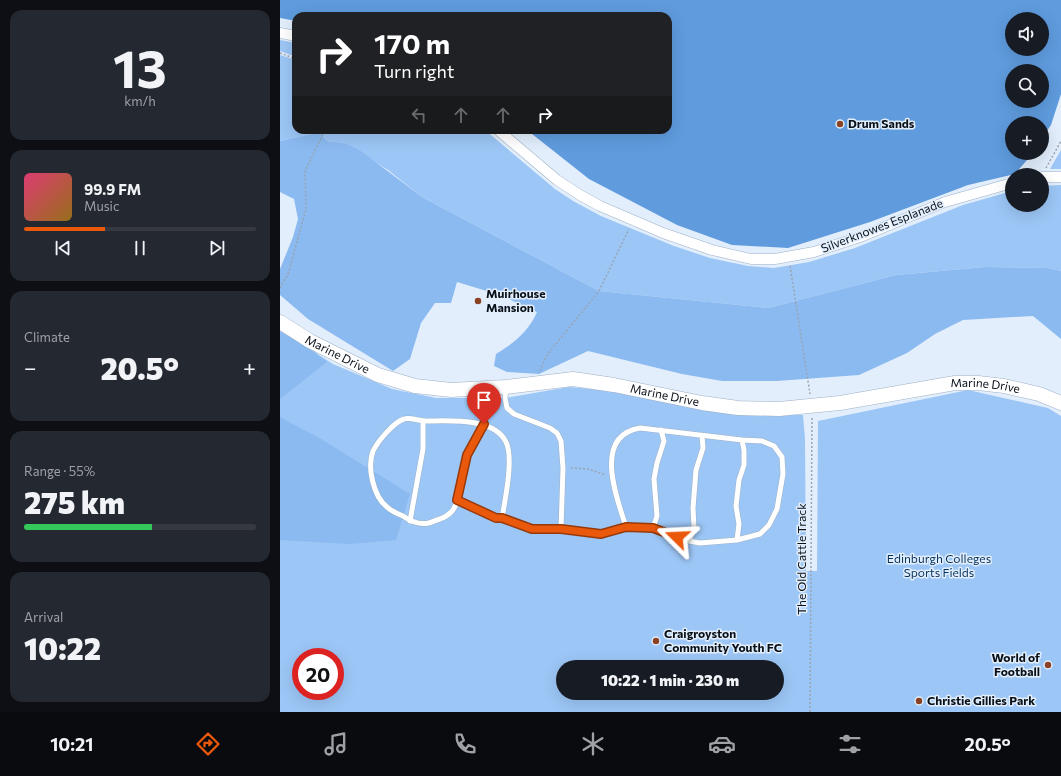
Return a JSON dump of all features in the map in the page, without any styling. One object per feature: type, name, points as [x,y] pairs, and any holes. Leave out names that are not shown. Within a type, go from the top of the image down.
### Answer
[{"type":"street","points":[[280,33],[292,35]]},
{"type":"street","name":"Silverknowes Esplanade","points":[[503,134],[557,180],[600,206],[663,233],[712,250],[751,259],[775,260],[814,252],[863,236],[945,202],[1005,185]]},
{"type":"street","points":[[1049,175],[1061,177]]},
{"type":"street","name":"Marine Drive","points":[[280,322],[310,341],[378,375],[415,386],[451,390],[506,387],[572,379],[614,385],[702,403],[738,408],[779,409],[812,407],[840,403],[955,382],[1004,386],[1039,394],[1061,403]]},
{"type":"lane","points":[[506,387],[505,398],[507,408],[514,414],[550,428],[557,433],[561,441],[563,468],[561,529]]},
{"type":"lane","points":[[484,424],[467,455],[456,508],[448,516],[428,523],[410,521],[386,507],[373,487],[371,470],[373,453],[379,440],[392,427],[405,419],[484,424],[497,431],[507,443],[509,464],[502,518]]},
{"type":"lane","points":[[410,521],[423,450],[423,421]]},
{"type":"lane","points":[[457,500],[496,518],[502,518],[532,529],[561,529],[601,534],[626,527],[653,528],[688,541],[700,543],[737,540],[760,534],[769,525],[777,509],[783,474],[782,457],[774,446],[762,441],[702,436],[640,428],[630,429],[617,440],[612,451],[612,477],[626,527]]},
{"type":"lane","points":[[653,528],[657,516],[654,479],[664,441],[661,430]]},
{"type":"lane","points":[[688,541],[694,528],[693,508],[696,470],[703,448],[702,436]]},
{"type":"lane","points":[[737,540],[739,524],[736,506],[739,480],[744,465],[742,440]]},
{"type":"path","points":[[280,53],[292,58]]},
{"type":"path","points":[[280,288],[288,274],[306,209],[305,171],[323,134]]},
{"type":"path","points":[[1046,168],[1061,141]]},
{"type":"path","points":[[535,383],[547,356],[599,291],[633,220]]},
{"type":"path","name":"The Old Cattle Track","points":[[788,257],[812,407],[810,712]]},
{"type":"path","points":[[563,468],[588,469],[612,477]]},
{"type":"green space","points":[[280,40],[292,42],[292,56],[280,51]]},
{"type":"green space","points":[[280,55],[292,59],[292,134],[311,134],[280,141]]},
{"type":"green space","points":[[322,134],[490,134],[555,189],[573,201],[601,216],[674,246],[710,258],[748,266],[774,268],[809,262],[855,248],[963,205],[1005,193],[1005,212],[1049,212],[1049,186],[1061,185],[1061,271],[1048,268],[985,267],[896,275],[768,308],[599,291],[422,197],[388,170],[345,143],[327,141]]},
{"type":"green space","points":[[1061,150],[1061,169],[1050,169]]},
{"type":"green space","name":"Edinburgh Colleges Sports Fields","points":[[280,330],[333,364],[392,389],[436,398],[505,398],[569,387],[614,391],[702,410],[751,415],[803,415],[805,439],[806,571],[817,571],[818,421],[968,390],[1048,408],[1061,416],[1061,712],[280,712]]},
{"type":"shaded area","name":"Drum Sands","points":[[280,0],[1061,0],[1061,94],[1049,128],[1049,116],[1005,116],[1005,160],[1027,160],[1020,168],[1005,168],[1005,176],[968,185],[870,222],[788,248],[732,245],[677,225],[589,179],[532,134],[672,134],[672,12],[292,12],[292,20],[280,18]]},
{"type":"shaded area","points":[[311,134],[322,134],[327,141],[345,143],[361,151],[422,197],[599,291],[768,308],[896,275],[985,267],[1048,268],[1061,271],[1061,339],[1033,316],[963,320],[935,334],[907,353],[859,375],[777,381],[722,381],[682,374],[588,351],[539,374],[507,372],[494,366],[496,354],[525,331],[534,319],[537,312],[500,295],[457,282],[451,303],[435,303],[421,323],[410,359],[393,371],[308,319],[280,295],[280,269],[293,237],[298,219],[294,199],[280,192],[280,141]]},
{"type":"shaded area","points":[[280,332],[306,345],[327,362],[280,399]]},
{"type":"shaded area","points":[[280,417],[321,439],[410,494],[396,540],[350,544],[280,540]]},
{"type":"place","name":"Drum Sands","points":[[840,124]]},
{"type":"place","name":"Muirhouse Mansion","points":[[478,301]]},
{"type":"place","name":"Craigroyston Community Youth FC","points":[[656,641]]},
{"type":"place","name":"World of Football","points":[[1048,665]]},
{"type":"place","name":"Christie Gillies Park","points":[[919,701]]},
{"type":"route","points":[[484,424],[467,455],[457,500],[496,518],[502,518],[532,529],[561,529],[601,534],[626,527],[653,528],[677,537]]}]
